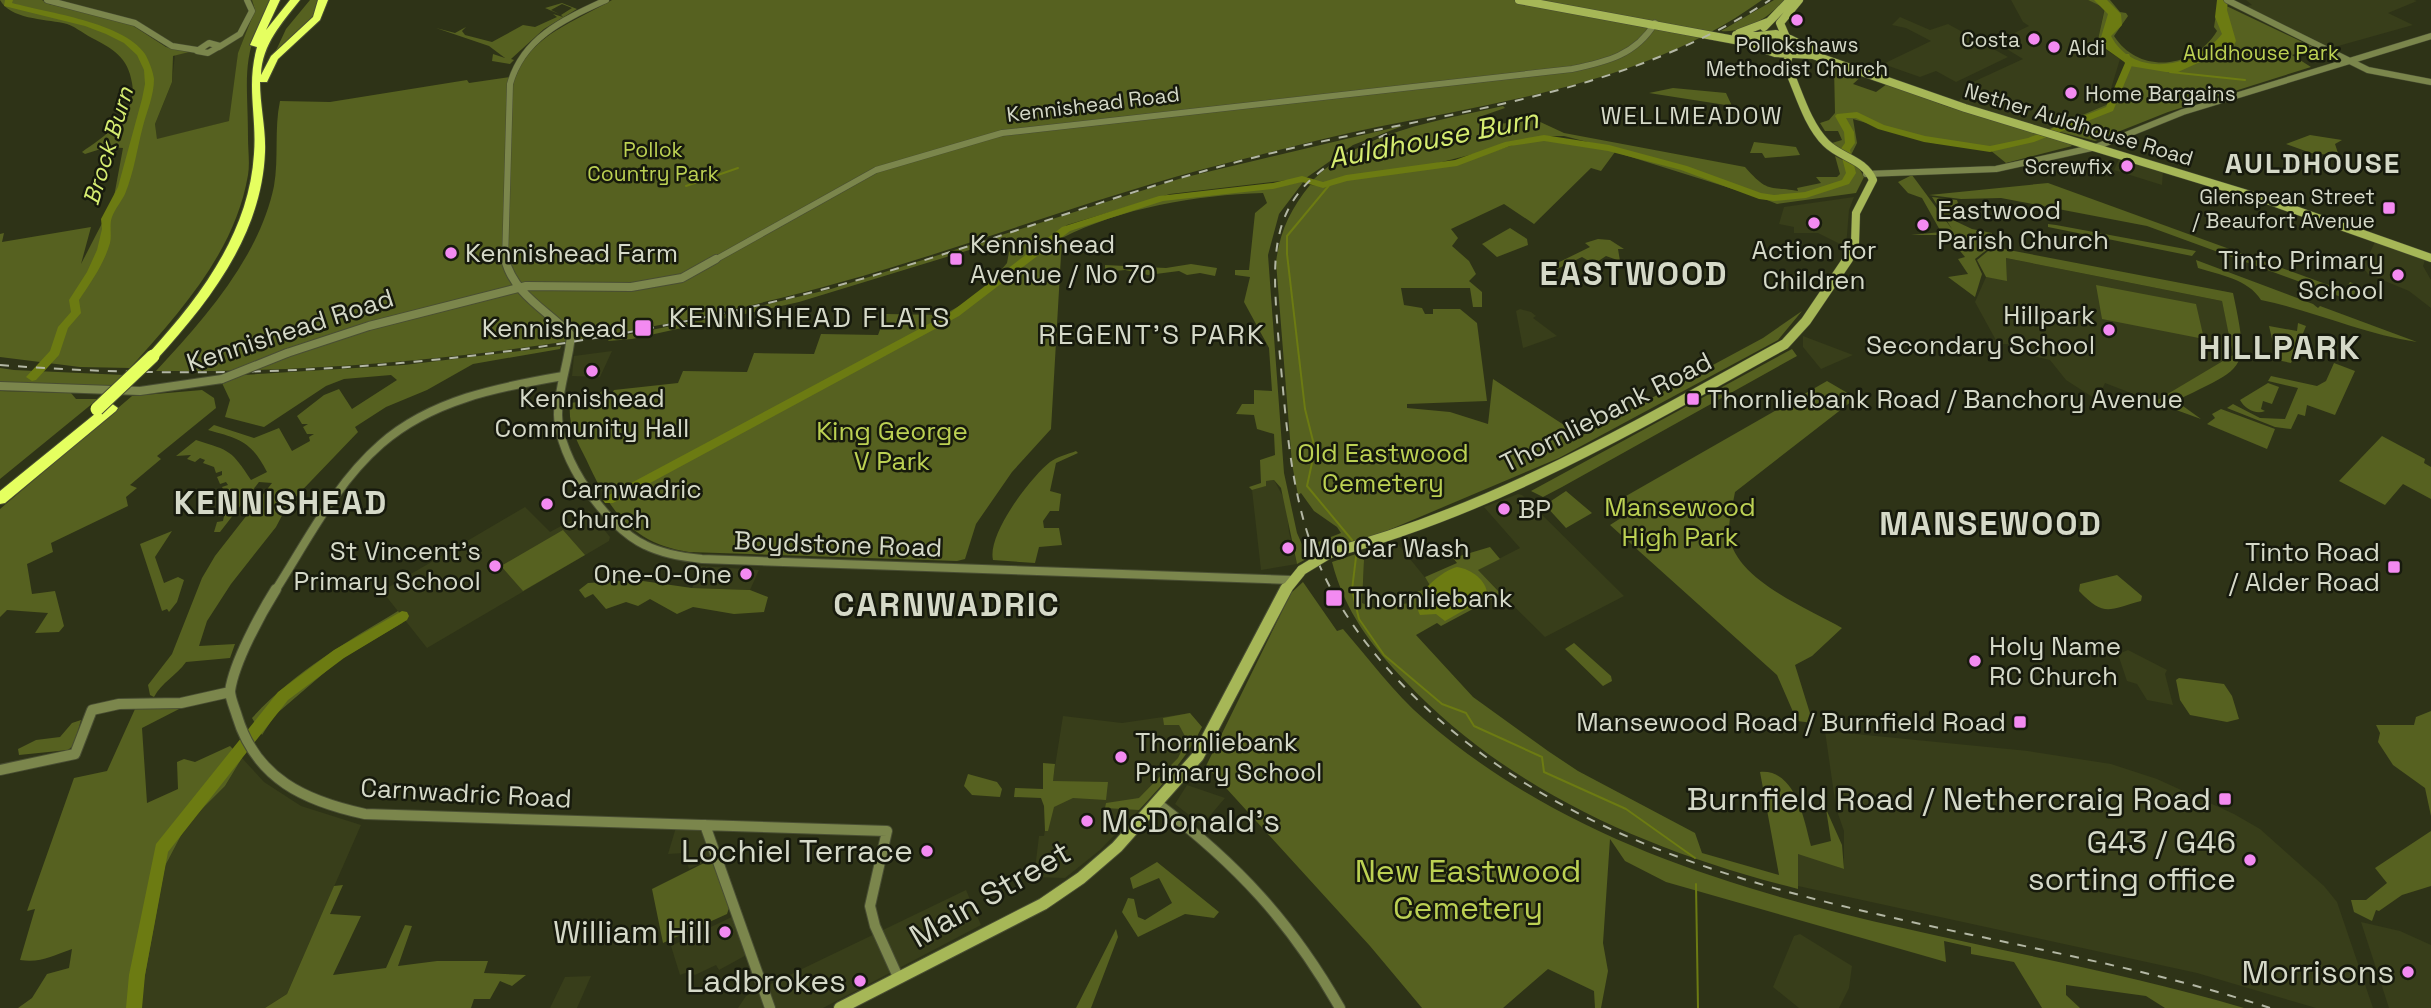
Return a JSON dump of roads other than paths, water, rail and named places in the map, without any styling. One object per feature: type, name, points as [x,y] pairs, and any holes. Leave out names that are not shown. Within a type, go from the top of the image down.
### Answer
[{"type":"highway","points":[[0,499],[104,409],[158,356],[219,287],[234,264],[256,218],[269,163],[258,82],[251,65],[256,40],[275,0]]},
{"type":"highway","points":[[258,82],[264,41],[295,0]]},
{"type":"highway","points":[[258,82],[274,40],[304,0]]},
{"type":"highway","points":[[258,82],[274,58],[317,18],[323,0]]},
{"type":"highway","points":[[0,488],[104,409]]},
{"type":"main road","points":[[1519,0],[1655,25],[1722,34],[1758,36],[1769,33],[1789,38]]},
{"type":"main road","points":[[1536,0],[1593,13]]},
{"type":"main road","points":[[1790,0],[1755,41],[1779,62],[1822,143],[1853,162],[1869,177]]},
{"type":"main road","points":[[1799,0],[1780,23],[1796,46],[1790,52],[1786,64],[1822,143]]},
{"type":"main road","points":[[1722,34],[1744,32],[1769,22]]},
{"type":"main road","name":"Nether Auldhouse Road","points":[[1655,25],[1735,40],[1775,53],[1813,55],[2033,128],[2278,204],[2431,258]]},
{"type":"main road","name":"Nether Auldhouse Road","points":[[1789,38],[1847,66]]},
{"type":"main road","name":"Thornliebank Road","points":[[1226,706],[1291,580],[1302,570],[1330,553],[1392,537],[1568,462],[1785,344],[1807,321],[1851,255],[1855,244],[1856,213],[1869,177]]},
{"type":"main road","name":"Main Street","points":[[840,1008],[1063,892],[1117,847],[1158,804],[1195,760],[1226,706]]},
{"type":"street","points":[[47,0],[135,23],[172,46],[199,48],[232,42],[244,31],[252,11],[247,0]]},
{"type":"street","points":[[515,288],[507,272],[504,246],[513,69],[535,41],[604,0]]},
{"type":"street","points":[[2227,0],[2348,61],[2379,73],[2431,82]]},
{"type":"street","name":"Kennishead Road","points":[[0,386],[153,391],[180,389],[222,379],[335,335],[515,288],[549,284],[619,288],[682,278],[876,170],[1002,133],[1572,69],[1625,55],[1641,46],[1655,25]]},
{"type":"street","points":[[1869,177],[1996,169],[2096,146],[2183,112],[2431,36]]},
{"type":"street","points":[[530,300],[537,289],[549,284]]},
{"type":"street","name":"Boydstone Road","points":[[515,288],[571,335],[563,376],[559,426],[569,456],[610,521],[625,535],[666,555],[727,561],[1291,580]]},
{"type":"street","points":[[0,770],[75,754],[92,710],[114,704],[184,702],[230,692],[244,648],[267,600],[341,489],[366,457],[415,421],[460,399],[496,388],[563,376]]},
{"type":"street","name":"Carnwadric Road","points":[[230,692],[240,726],[266,770],[294,790],[337,808],[365,814],[887,831],[870,906],[874,926],[898,977]]},
{"type":"street","points":[[1158,804],[1226,857],[1265,894],[1302,942],[1340,1008]]},
{"type":"street","points":[[705,825],[770,1008]]},
{"type":"waterway","name":"Brock Burn","points":[[9,0],[7,4],[88,24],[109,32],[127,42],[140,54],[149,77],[147,99],[127,175],[106,219],[106,239],[102,250],[74,300],[76,313],[63,327],[55,352],[32,377]]},
{"type":"waterway","name":"Auldhouse Burn","points":[[609,500],[955,314],[1066,229],[1162,198],[1273,186],[1302,179],[1323,185],[1346,178],[1457,163],[1508,144],[1544,138],[1609,148],[1684,168],[1759,196],[1774,198],[1806,195],[1846,182],[1851,173],[1845,150],[1850,143],[1849,132],[1840,116],[1857,115],[1881,127],[1924,139],[1990,149],[2031,140],[2110,109],[2129,63],[2126,56]]},
{"type":"waterway","points":[[2170,72],[2245,80]]},
{"type":"waterway","points":[[686,186],[738,168]]},
{"type":"waterway","points":[[1331,183],[1287,236],[1287,254],[1305,409],[1315,449],[1307,486],[1352,540]]},
{"type":"waterway","points":[[1356,557],[1352,590],[1359,619],[1384,655],[1442,704],[1466,713],[1474,726],[1542,757],[1544,772],[1626,809],[1695,858]]},
{"type":"waterway","name":"Auldhouse Burn","points":[[134,1008],[137,975],[161,849],[283,696],[339,654],[402,616]]},
{"type":"waterway","points":[[1696,884],[1698,1008]]},
{"type":"railway","points":[[0,365],[106,371],[317,369],[525,349],[732,311],[889,271],[1203,171],[1323,141],[1521,100],[1585,82],[1648,61],[1710,34],[1770,0]]},
{"type":"railway","points":[[1387,134],[1346,154],[1317,174],[1296,196],[1283,221],[1277,248],[1275,279],[1290,452],[1298,498],[1311,544],[1343,610],[1372,651],[1405,688],[1513,776],[1612,830],[1717,870],[1826,902],[2162,977],[2270,1008]]},
{"type":"place","name":"Pollokshaws Methodist Church","points":[[1797,20]]},
{"type":"place","name":"Costa","points":[[2034,39]]},
{"type":"place","name":"Aldi","points":[[2054,47]]},
{"type":"place","name":"Home Bargains","points":[[2071,93]]},
{"type":"place","name":"Screwfix","points":[[2127,166]]},
{"type":"place","name":"Glenspean Street / Beaufort Avenue","points":[[2389,208]]},
{"type":"place","name":"Action for Children","points":[[1814,223]]},
{"type":"place","name":"Eastwood Parish Church","points":[[1923,225]]},
{"type":"place","name":"Kennishead Farm","points":[[451,253]]},
{"type":"place","name":"Kennishead Avenue / No 70","points":[[956,259]]},
{"type":"place","name":"Tinto Primary School","points":[[2398,275]]},
{"type":"place","name":"Kennishead","points":[[643,328]]},
{"type":"place","name":"Hillpark Secondary School","points":[[2109,330]]},
{"type":"place","name":"Kennishead Community Hall","points":[[592,371]]},
{"type":"place","name":"Thornliebank Road / Banchory Avenue","points":[[1693,399]]},
{"type":"place","name":"Carnwadric Church","points":[[547,504]]},
{"type":"place","name":"BP","points":[[1504,509]]},
{"type":"place","name":"IMO Car Wash","points":[[1288,548]]},
{"type":"place","name":"St Vincent's Primary School","points":[[495,566]]},
{"type":"place","name":"Tinto Road / Alder Road","points":[[2394,567]]},
{"type":"place","name":"One-O-One","points":[[746,574]]},
{"type":"place","name":"Thornliebank","points":[[1334,598]]},
{"type":"place","name":"Holy Name RC Church","points":[[1975,661]]},
{"type":"place","name":"Mansewood Road / Burnfield Road","points":[[2020,722]]},
{"type":"place","name":"Thornliebank Primary School","points":[[1121,757]]},
{"type":"place","name":"Burnfield Road / Nethercraig Road","points":[[2225,799]]},
{"type":"place","name":"McDonald's","points":[[1087,821]]},
{"type":"place","name":"Lochiel Terrace","points":[[927,851]]},
{"type":"place","name":"G43 / G46 sorting office","points":[[2250,860]]},
{"type":"place","name":"William Hill","points":[[725,932]]},
{"type":"place","name":"Morrisons","points":[[2408,972]]},
{"type":"place","name":"Ladbrokes","points":[[860,981]]},
{"type":"district","name":"WELLMEADOW","points":[[1692,115]]},
{"type":"district","name":"AULDHOUSE","points":[[2313,163]]},
{"type":"district","name":"EASTWOOD","points":[[1634,274]]},
{"type":"district","name":"KENNISHEAD FLATS","points":[[810,317]]},
{"type":"district","name":"REGENT'S PARK","points":[[1152,334]]},
{"type":"district","name":"HILLPARK","points":[[2280,348]]},
{"type":"district","name":"KENNISHEAD","points":[[281,503]]},
{"type":"district","name":"MANSEWOOD","points":[[1991,524]]},
{"type":"district","name":"CARNWADRIC","points":[[947,605]]},
{"type":"park label","name":"Auldhouse Park","points":[[2261,52]]},
{"type":"park label","name":"Pollok Country Park","points":[[653,161]]},
{"type":"park label","name":"King George V Park","points":[[892,446]]},
{"type":"park label","name":"Old Eastwood Cemetery","points":[[1383,468]]},
{"type":"park label","name":"Mansewood High Park","points":[[1680,522]]},
{"type":"park label","name":"New Eastwood Cemetery","points":[[1468,890]]}]
